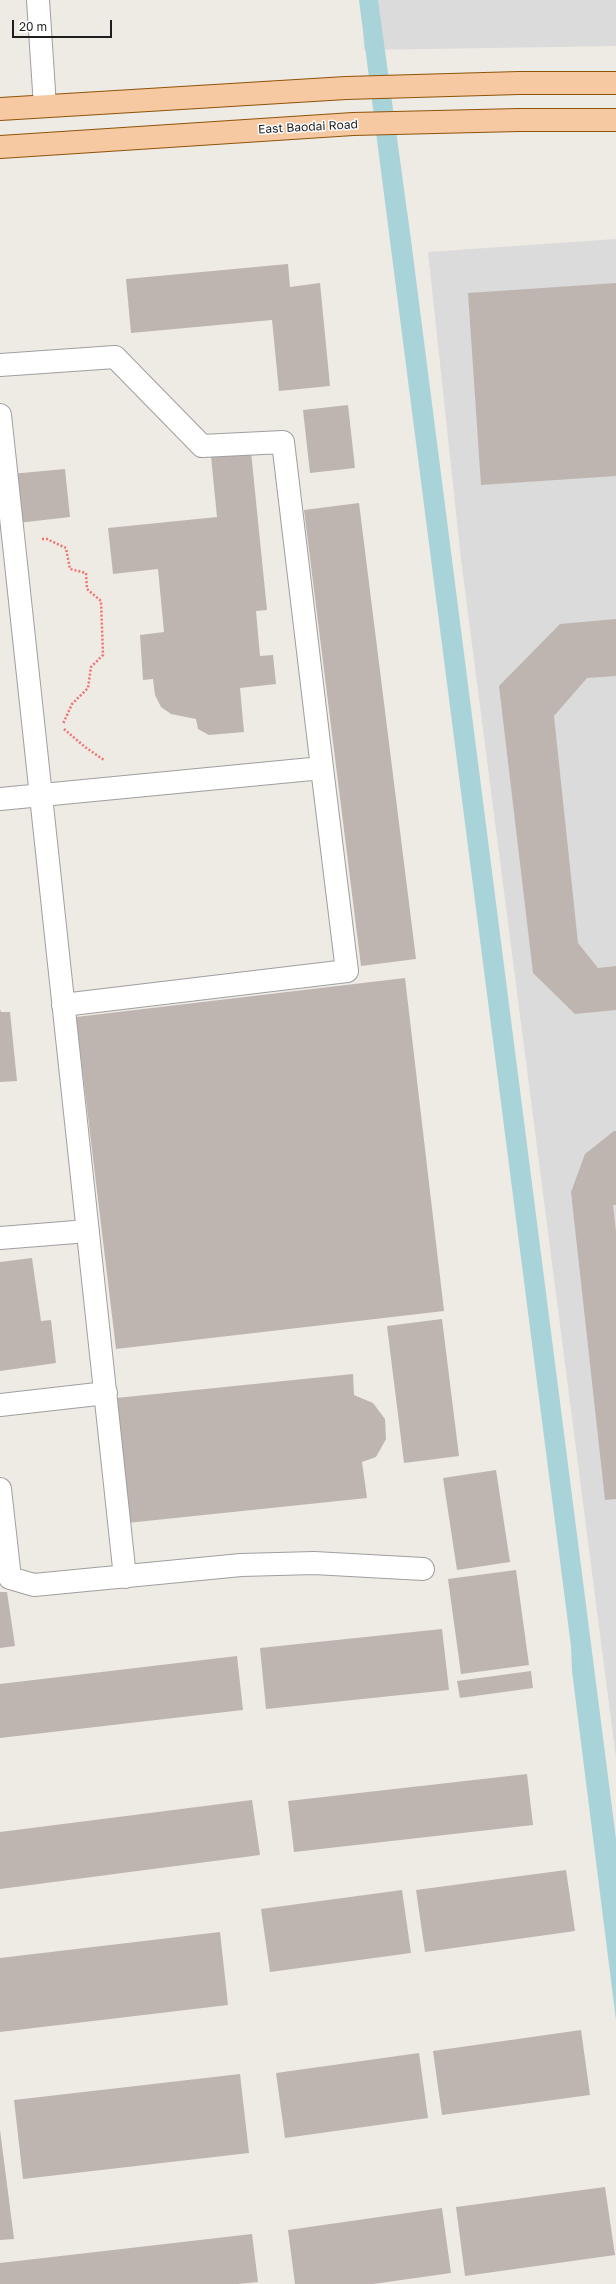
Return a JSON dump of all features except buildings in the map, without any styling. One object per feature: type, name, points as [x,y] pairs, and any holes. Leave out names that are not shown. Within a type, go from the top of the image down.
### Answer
[{"type":"main road","points":[[0,109],[393,86],[519,83],[616,83]]},
{"type":"main road","name":"East Baodai Road","points":[[0,147],[353,124],[616,120]]},
{"type":"lane","points":[[38,0],[45,106]]},
{"type":"lane","points":[[0,365],[115,357],[202,446],[283,442],[347,971],[63,1005]]},
{"type":"lane","points":[[0,416],[125,1577]]},
{"type":"lane","points":[[0,799],[322,768]]},
{"type":"lane","points":[[0,1238],[88,1231]]},
{"type":"lane","points":[[0,1405],[106,1393]]},
{"type":"lane","points":[[0,1489],[10,1578],[34,1586],[241,1564],[314,1563],[423,1570]]},
{"type":"path","points":[[13,538],[47,539],[66,548],[70,569],[86,573],[87,589],[101,601],[103,655],[91,668],[88,688],[72,704],[62,727]]},
{"type":"path","points":[[57,721],[85,748],[108,762]]},
{"type":"shaded area","points":[[362,0],[616,0],[616,46],[364,50]]},
{"type":"shaded area","points":[[616,239],[616,1758],[461,559],[428,252]]},
{"type":"water","points":[[359,0],[378,0],[411,240],[616,1839],[616,2020],[572,1671],[571,1646]]}]
